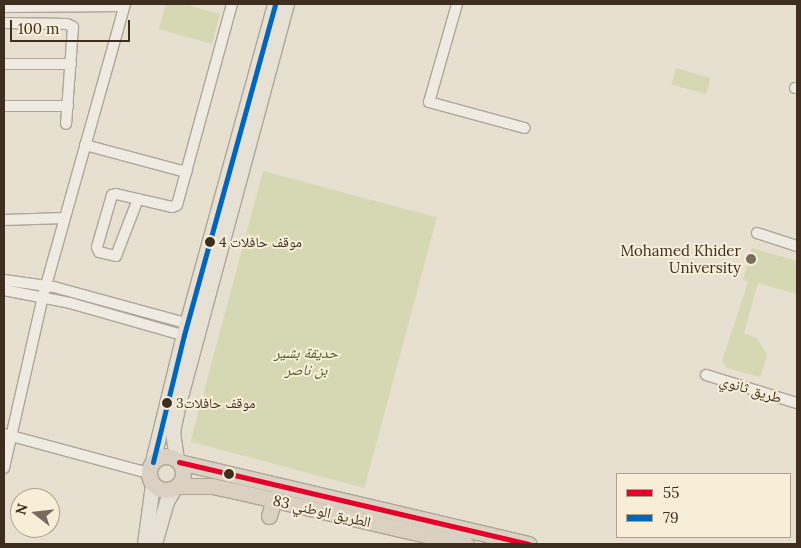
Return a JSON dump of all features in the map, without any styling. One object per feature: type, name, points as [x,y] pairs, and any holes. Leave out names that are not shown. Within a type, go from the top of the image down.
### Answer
[{"type":"highway","points":[[163,456],[178,461],[183,472],[176,487],[164,491],[152,473],[163,456]]},
{"type":"highway","name":"الطريق الوطني 83","points":[[178,461],[528,544]]},
{"type":"highway","name":"الطريق الوطني 83","points":[[176,487],[212,486],[466,544]]},
{"type":"highway","points":[[269,516],[274,499]]},
{"type":"main road","points":[[178,461],[173,448],[175,423],[192,331],[275,4]]},
{"type":"main road","points":[[145,544],[152,473],[287,4]]},
{"type":"main road","points":[[155,544],[166,502],[176,487]]},
{"type":"street","points":[[138,200],[118,253],[114,256],[99,252],[97,247],[112,195],[175,207],[232,4]]},
{"type":"street","points":[[457,4],[429,102],[525,128]]},
{"type":"street","points":[[4,7],[124,5],[43,296],[8,434],[4,468]]},
{"type":"street","points":[[4,23],[71,25],[74,29],[66,124]]},
{"type":"street","points":[[4,64],[71,64]]},
{"type":"street","points":[[4,106],[68,106]]},
{"type":"street","points":[[85,145],[186,172]]},
{"type":"street","points":[[4,220],[64,218]]},
{"type":"street","points":[[757,233],[797,246]]},
{"type":"street","points":[[4,280],[46,286],[192,331]]},
{"type":"street","points":[[4,290],[43,296],[192,331]]},
{"type":"street","name":"طريق ثانوي","points":[[706,375],[797,403]]},
{"type":"street","points":[[8,434],[152,473]]},
{"type":"green space","points":[[166,4],[184,4],[220,14],[212,44],[159,29]]},
{"type":"green space","points":[[676,68],[711,78],[706,94],[671,84]]},
{"type":"green space","name":"حديقة بشير بن ناصر","points":[[263,171],[437,218],[364,488],[191,441]]},
{"type":"green space","points":[[752,248],[797,261],[797,294],[758,283],[744,333],[757,338],[767,355],[760,377],[727,368],[722,361],[748,282],[743,280]]},
{"type":"transit line","name":"79","points":[[153,462],[184,335],[275,4]]},
{"type":"transit line","name":"55","points":[[179,462],[528,544]]},
{"type":"place","name":"موقف حافلات 4","points":[[210,242]]},
{"type":"place","name":"Mohamed Khider University","points":[[751,259]]},
{"type":"place","name":"موقف حافلات3","points":[[167,403]]}]
